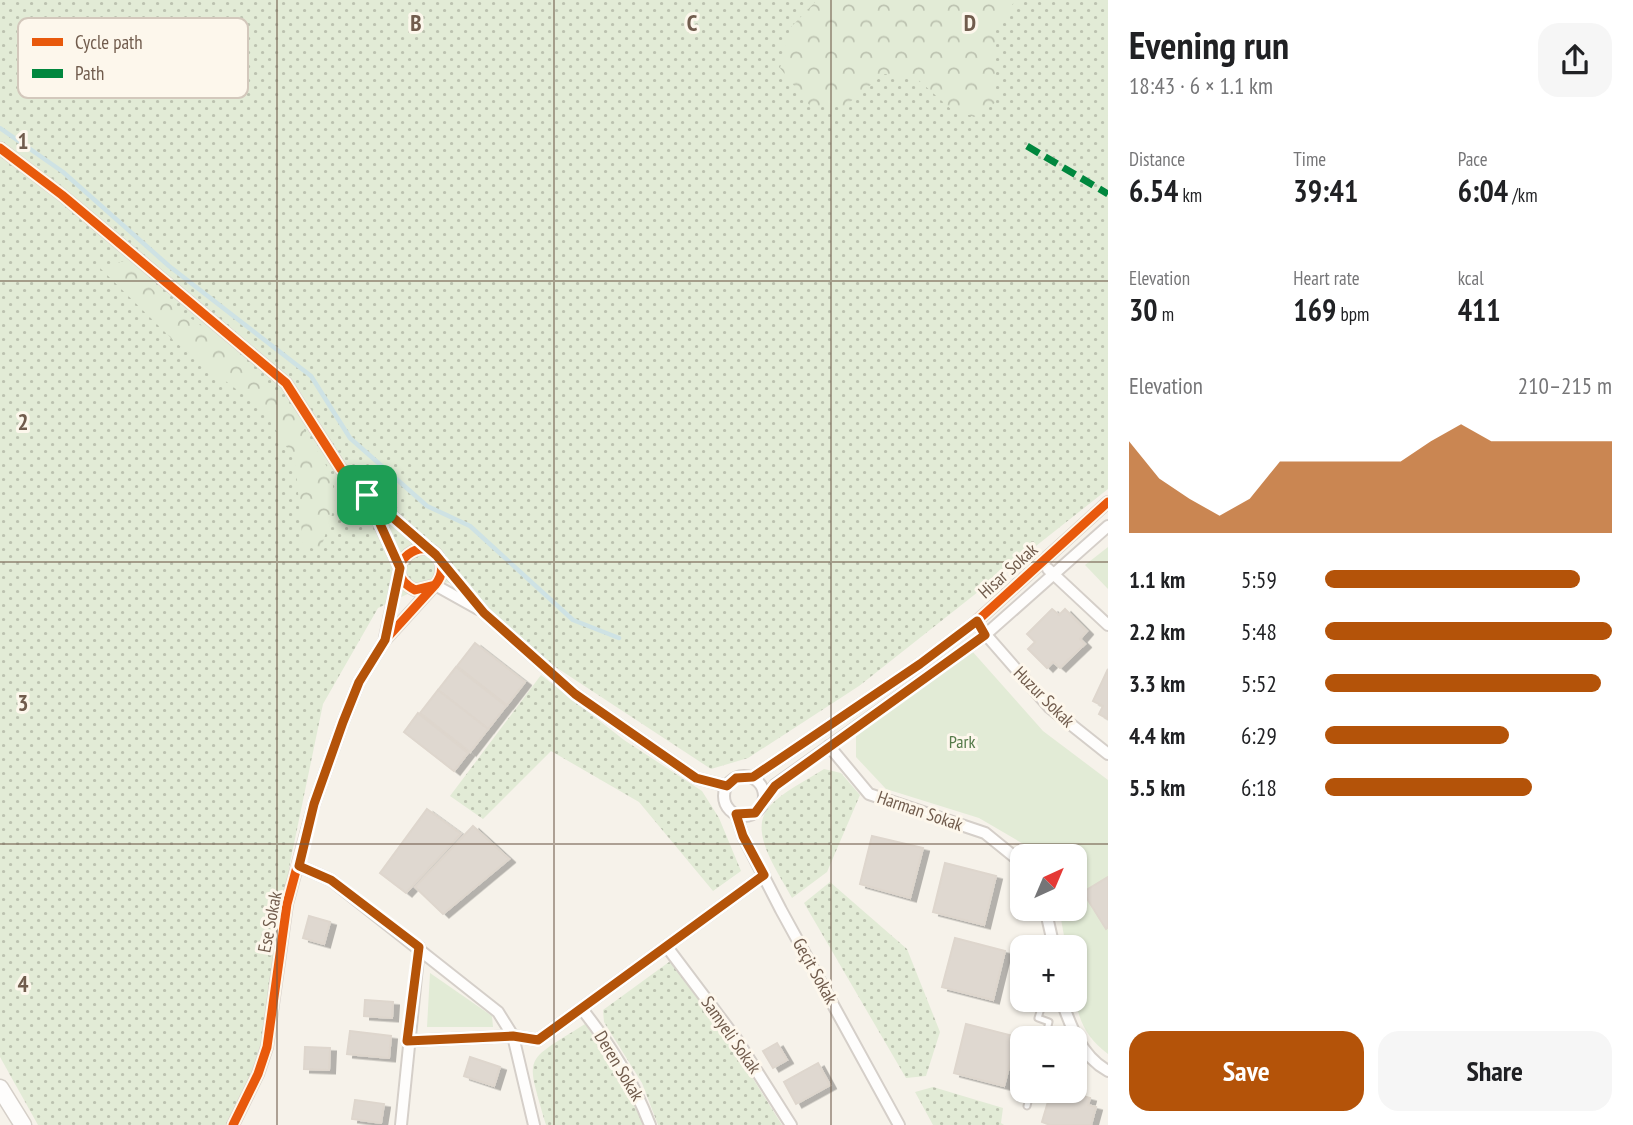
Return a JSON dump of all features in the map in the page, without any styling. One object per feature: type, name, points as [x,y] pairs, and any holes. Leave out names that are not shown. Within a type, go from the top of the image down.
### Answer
[{"type":"main road","points":[[0,1088],[23,1125]]},
{"type":"street","points":[[0,148],[62,195],[286,383],[341,469],[436,556],[484,613],[575,694],[696,778],[727,786]]},
{"type":"street","points":[[367,495],[408,586],[422,590],[435,585],[442,571],[436,556]]},
{"type":"street","name":"Hisar Sokak","points":[[753,777],[920,664],[977,621],[1108,502]]},
{"type":"street","name":"Hisar Sokak","points":[[764,801],[775,786],[985,635],[1108,526]]},
{"type":"street","points":[[385,640],[400,568],[411,551],[436,556]]},
{"type":"street","points":[[1040,564],[1108,625]]},
{"type":"street","points":[[435,585],[484,613]]},
{"type":"street","name":"Ese Sokak","points":[[233,1125],[258,1074],[267,1047],[282,934],[314,804],[343,722],[359,682],[385,640],[435,585]]},
{"type":"street","name":"Huzur Sokak","points":[[977,621],[985,635],[1049,707],[1108,754]]},
{"type":"street","name":"Harman Sokak","points":[[829,746],[869,794],[985,834],[1010,854]]},
{"type":"street","points":[[753,777],[763,789],[764,801],[755,813],[736,814],[724,799],[727,786],[736,778],[753,777]]},
{"type":"street","name":"Geçit Sokak","points":[[736,814],[743,836],[900,1125]]},
{"type":"street","points":[[299,866],[331,880],[498,1012],[513,1036],[534,1125]]},
{"type":"street","points":[[407,1041],[513,1036],[538,1040],[764,875]]},
{"type":"street","points":[[401,1125],[407,1041],[419,947]]},
{"type":"street","name":"Samyeli Sokak","points":[[667,947],[737,1041],[791,1125]]},
{"type":"street","name":"Deren Sokak","points":[[582,1009],[611,1046],[634,1086],[650,1125]]},
{"type":"street","points":[[1066,1012],[1075,1038],[1098,1066],[1108,1071]]},
{"type":"lane","points":[[1040,1012],[1038,1018],[1049,1022],[1048,1026]]},
{"type":"green space","points":[[0,0],[1108,0],[1108,489],[859,686],[748,758],[711,769],[551,664],[454,583],[433,582],[378,608],[323,704],[290,863],[266,1037],[256,1073],[230,1125],[38,1125],[0,1057]]},
{"type":"green space","points":[[817,0],[1016,0],[996,25],[996,102],[974,117],[952,110],[915,77],[884,74],[845,106],[811,107],[780,68],[790,28]]},
{"type":"green space","points":[[124,261],[159,296],[223,341],[295,415],[332,475],[335,505],[320,551],[303,545],[295,460],[262,409],[175,342],[100,268]]},
{"type":"green space","points":[[1108,547],[1108,589],[1085,565]]},
{"type":"green space","name":"Park","points":[[972,651],[1043,731],[1108,780],[1108,1054],[1087,1032],[1087,1026],[1084,1026],[1078,1012],[1087,1012],[1087,935],[1064,935],[1061,921],[1087,921],[1087,844],[1023,844],[979,818],[886,789],[856,757],[856,735]]},
{"type":"green space","points":[[541,675],[624,740],[702,791],[719,818],[741,871],[713,891],[639,802],[551,751],[483,819],[450,796]]},
{"type":"green space","points":[[824,769],[841,773],[860,795],[827,872],[792,898],[763,840],[763,817],[781,796]]},
{"type":"green space","points":[[830,882],[907,949],[940,1032],[926,1076],[906,1078],[804,903]]},
{"type":"green space","points":[[669,962],[675,965],[730,1042],[782,1125],[658,1125],[642,1083],[604,1022],[603,1010]]},
{"type":"green space","points":[[430,973],[492,1016],[493,1027],[427,1027]]},
{"type":"green space","points":[[585,1024],[620,1072],[645,1125],[546,1125],[535,1084],[534,1062],[550,1047]]},
{"type":"green space","points":[[933,1087],[1003,1108],[1001,1123],[1004,1125],[933,1125],[915,1092]]},
{"type":"building","points":[[1052,609],[1059,615],[1065,609],[1087,631],[1080,639],[1085,644],[1060,668],[1053,662],[1047,668],[1028,649],[1035,642],[1027,634]]},
{"type":"building","points":[[475,643],[525,682],[507,705],[457,666]]},
{"type":"building","points":[[456,667],[506,706],[488,729],[438,690]]},
{"type":"building","points":[[1108,669],[1108,719],[1099,714],[1103,706],[1093,701]]},
{"type":"building","points":[[438,690],[488,729],[470,752],[420,713]]},
{"type":"building","points":[[418,713],[468,753],[454,771],[404,732]]},
{"type":"building","points":[[427,809],[461,834],[406,893],[380,873]]},
{"type":"building","points":[[473,826],[509,859],[443,914],[415,887]]},
{"type":"building","points":[[872,836],[923,848],[910,898],[860,884]]},
{"type":"building","points":[[945,863],[996,876],[984,925],[933,912]]},
{"type":"building","points":[[1108,877],[1106,929],[1087,898],[1087,890]]},
{"type":"building","points":[[309,916],[330,922],[324,944],[303,938]]},
{"type":"building","points":[[955,938],[1005,951],[993,1000],[942,987]]},
{"type":"building","points":[[365,1000],[393,1002],[392,1018],[364,1016]]},
{"type":"building","points":[[966,1024],[1010,1035],[1010,1063],[1004,1086],[954,1073]]},
{"type":"building","points":[[350,1031],[391,1036],[389,1058],[347,1054]]},
{"type":"building","points":[[777,1043],[787,1060],[773,1068],[763,1051]]},
{"type":"building","points":[[305,1047],[330,1048],[329,1070],[304,1069]]},
{"type":"building","points":[[470,1057],[500,1067],[494,1086],[464,1076]]},
{"type":"building","points":[[818,1063],[830,1085],[796,1104],[784,1082]]},
{"type":"building","points":[[1087,1097],[1090,1098],[1088,1105],[1096,1107],[1091,1125],[1050,1125],[1042,1122],[1048,1103],[1087,1103]]},
{"type":"building","points":[[355,1100],[384,1104],[381,1123],[352,1119]]},
{"type":"waterway","points":[[0,128],[63,172],[169,266],[311,376],[350,438],[427,506],[470,526],[573,620],[619,638]]},
{"type":"marked path","points":[[1027,146],[1108,194]]},
{"type":"cycle path","points":[[0,148],[62,195],[286,383],[341,469],[431,552]]},
{"type":"cycle path","points":[[753,777],[920,664],[977,621],[1108,502]]},
{"type":"cycle path","points":[[233,1125],[258,1074],[267,1047],[287,904],[314,804],[343,722],[359,682],[385,640],[435,585],[441,576],[441,564],[435,553],[427,549],[408,554],[400,571],[403,581],[415,590],[435,585]]},
{"type":"cycle path","points":[[407,1041],[513,1036],[538,1040],[764,875]]},
{"type":"route","points":[[367,495],[436,555],[484,613],[575,694],[696,778],[727,786],[736,778],[753,777],[920,664],[977,621],[985,635],[867,717],[775,786],[755,813],[743,816],[736,814],[743,836],[764,875],[538,1040],[513,1036],[407,1041],[419,947],[331,880],[299,866],[314,804],[343,722],[359,682],[385,640],[400,568],[367,495]]}]
